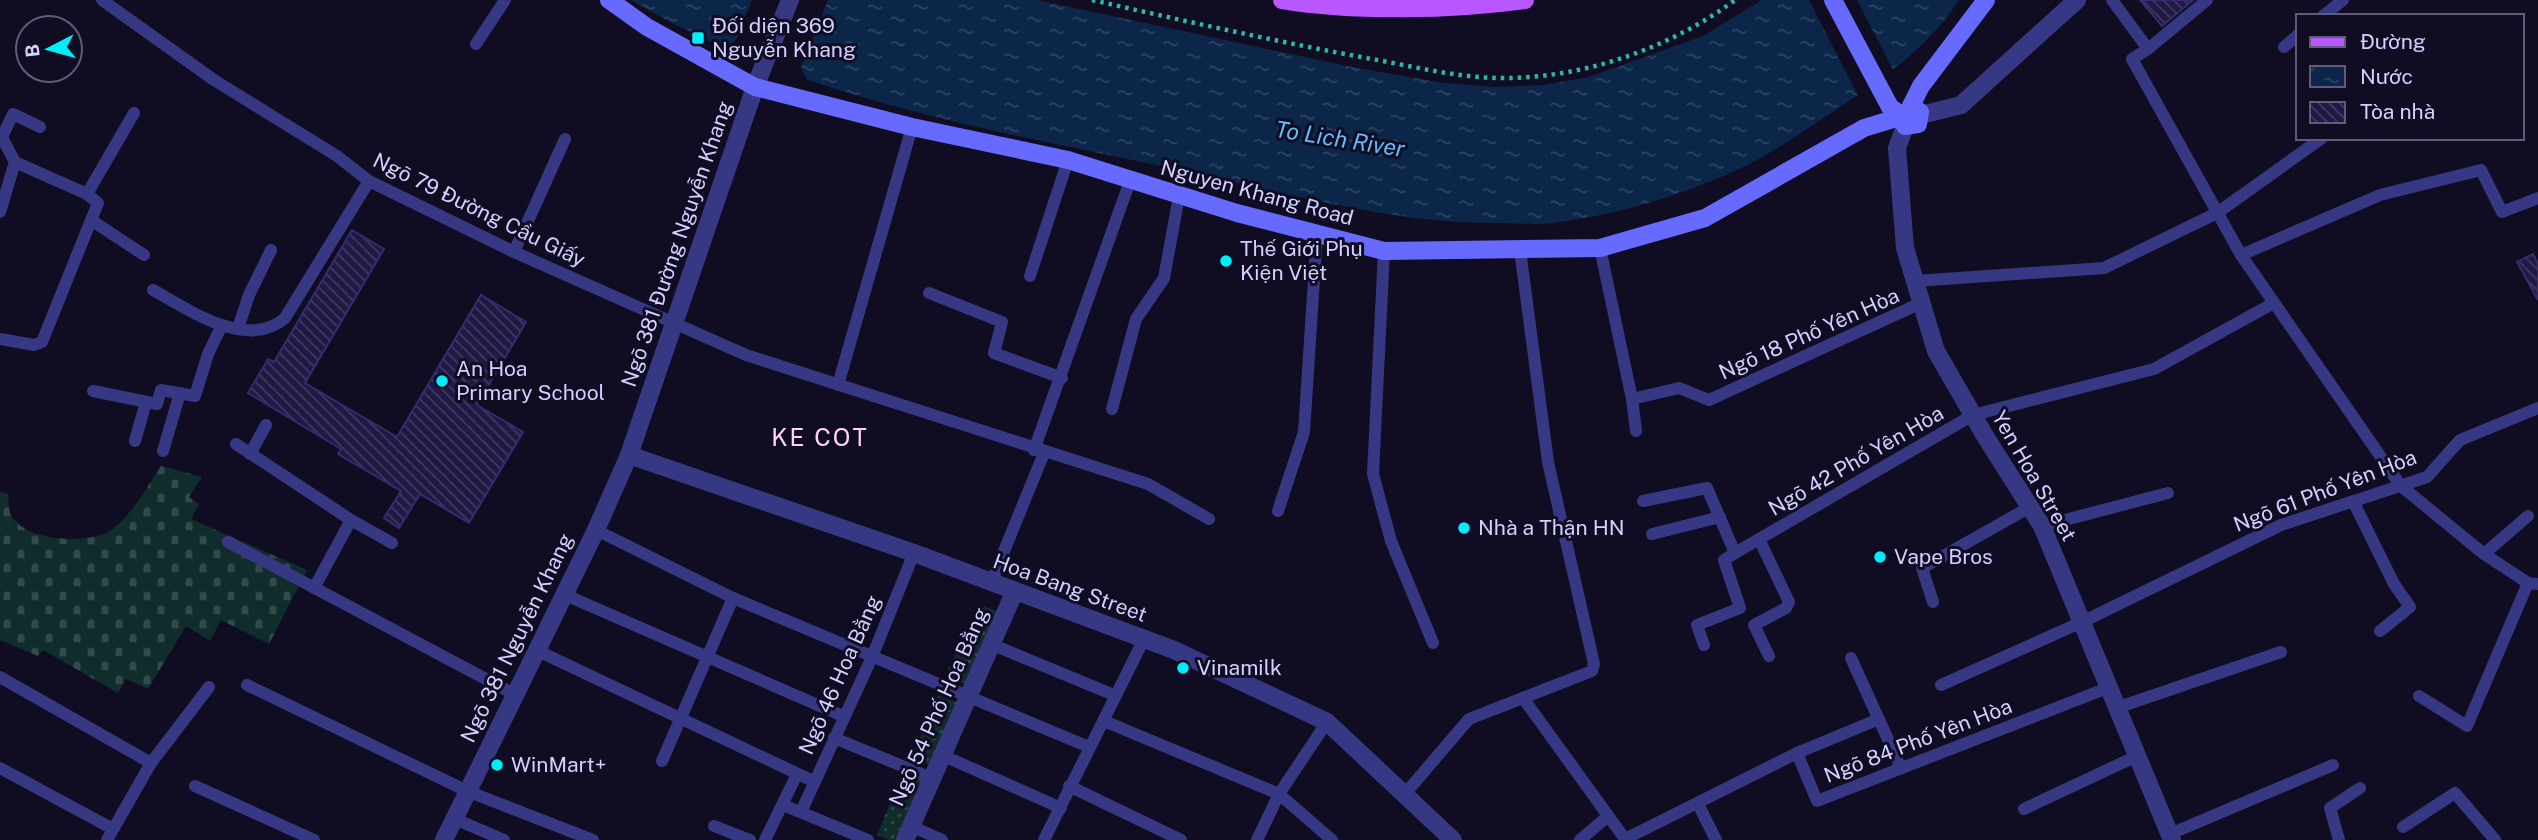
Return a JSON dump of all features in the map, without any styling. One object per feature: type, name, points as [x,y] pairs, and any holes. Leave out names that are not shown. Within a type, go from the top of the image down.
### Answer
[{"type":"main road","name":"Nguyen Khang Road","points":[[609,0],[647,27],[755,87],[912,127],[1068,160],[1130,181],[1384,251],[1600,248],[1706,218],[1864,128],[1907,116]]},
{"type":"main road","points":[[1282,0],[1358,6],[1477,5],[1525,0]]},
{"type":"main road","points":[[1833,0],[1890,107],[1907,116],[1921,86],[1986,0]]},
{"type":"street","name":"Ngõ 381 Đường Nguyễn Khang","points":[[629,455],[755,87],[790,0]]},
{"type":"street","points":[[1907,116],[1961,105],[2077,0]]},
{"type":"street","name":"Yen Hoa Street","points":[[1907,116],[1897,149],[1905,248],[1936,351],[2042,526],[2171,837]]},
{"type":"street","name":"Ngõ 381 Nguyễn Khang","points":[[444,840],[514,694],[538,651],[629,455]]},
{"type":"street","name":"Hoa Bang Street","points":[[629,455],[914,552],[1014,593],[1144,639],[1327,722],[1453,840]]},
{"type":"street","name":"Ngõ 54 Phố Hoa Bằng","points":[[908,833],[1014,593]]},
{"type":"lane","name":"Ngõ 79 Đường Cầu Giấy","points":[[102,0],[215,80],[337,156],[369,181],[514,252],[746,355],[1148,484],[1209,519]]},
{"type":"lane","points":[[476,44],[505,0]]},
{"type":"lane","points":[[2112,0],[2148,49]]},
{"type":"lane","points":[[2207,0],[2132,59],[2217,213],[2272,304],[2401,485],[2484,554],[2533,583],[2467,726],[2419,696]]},
{"type":"lane","points":[[2326,14],[2343,0]]},
{"type":"lane","points":[[2284,47],[2296,37]]},
{"type":"lane","points":[[87,194],[134,113]]},
{"type":"lane","points":[[0,339],[34,345],[42,342],[98,203],[87,194],[15,162],[4,146],[1,135],[13,114],[40,127]]},
{"type":"lane","points":[[838,385],[912,127]]},
{"type":"lane","points":[[514,252],[565,139]]},
{"type":"lane","points":[[1914,281],[2104,268],[2217,213],[2319,140]]},
{"type":"lane","points":[[1030,276],[1068,160]]},
{"type":"lane","points":[[0,212],[15,162]]},
{"type":"lane","points":[[2241,255],[2380,195],[2481,170],[2502,212],[2538,198]]},
{"type":"lane","points":[[153,290],[222,325],[238,328],[276,326],[285,318],[369,181]]},
{"type":"lane","points":[[991,583],[1039,451],[1130,181]]},
{"type":"lane","points":[[1112,409],[1136,319],[1164,278],[1179,195]]},
{"type":"lane","points":[[91,220],[144,255]]},
{"type":"lane","points":[[1278,511],[1304,432],[1318,234]]},
{"type":"lane","points":[[1600,248],[1632,399],[1636,431]]},
{"type":"lane","points":[[238,328],[249,295],[271,250]]},
{"type":"lane","points":[[1404,795],[1469,719],[1585,675],[1592,671],[1594,664],[1548,462],[1521,250]]},
{"type":"lane","points":[[1384,251],[1373,474],[1391,541],[1433,643]]},
{"type":"lane","points":[[929,293],[1002,322],[994,353],[1062,378]]},
{"type":"lane","name":"Ngõ 18 Phố Yên Hòa","points":[[1632,399],[1679,388],[1709,400],[1921,303]]},
{"type":"lane","name":"Ngõ 42 Phố Yên Hòa","points":[[1735,553],[1973,415],[2154,369],[2272,304]]},
{"type":"lane","points":[[93,391],[157,404],[161,390],[195,396],[208,354],[222,325]]},
{"type":"lane","points":[[163,451],[180,393]]},
{"type":"lane","points":[[135,441],[146,402]]},
{"type":"lane","name":"Ngõ 61 Phố Yên Hòa","points":[[1941,685],[2082,622],[2281,525],[2427,477],[2460,440],[2538,408]]},
{"type":"lane","points":[[250,454],[266,425]]},
{"type":"lane","points":[[236,444],[351,520],[392,543]]},
{"type":"lane","points":[[1643,501],[1707,488],[1710,493],[1735,553],[1724,560],[1740,608],[1697,625],[1704,645]]},
{"type":"lane","points":[[1666,502],[1710,493]]},
{"type":"lane","points":[[2042,526],[2168,493]]},
{"type":"lane","points":[[2353,501],[2394,584],[2410,607],[2380,631]]},
{"type":"lane","points":[[1933,602],[1922,568],[2030,507]]},
{"type":"lane","points":[[2484,554],[2528,516]]},
{"type":"lane","points":[[1652,534],[1720,517]]},
{"type":"lane","points":[[314,588],[351,520]]},
{"type":"lane","points":[[596,530],[733,598],[1089,747]]},
{"type":"lane","name":"Ngõ 42 Phố Yên Hòa","points":[[1759,539],[1789,602],[1786,608],[1754,625],[1769,656]]},
{"type":"lane","points":[[228,542],[514,694]]},
{"type":"lane","name":"Ngõ 46 Hoa Bằng","points":[[801,812],[872,657],[914,552]]},
{"type":"lane","points":[[563,594],[843,716]]},
{"type":"lane","points":[[662,761],[733,598]]},
{"type":"lane","points":[[1044,840],[1144,639]]},
{"type":"lane","points":[[993,645],[1114,695]]},
{"type":"lane","points":[[538,651],[813,781]]},
{"type":"lane","points":[[2119,707],[2281,652]]},
{"type":"lane","points":[[1851,658],[1901,768]]},
{"type":"lane","points":[[0,677],[151,763]]},
{"type":"lane","points":[[247,685],[467,791],[593,840]]},
{"type":"lane","points":[[0,768],[110,834],[151,763],[209,687]]},
{"type":"lane","name":"Ngõ 84 Phố Yên Hòa","points":[[1523,698],[1606,817],[1625,839],[1797,753],[1817,801],[2110,687]]},
{"type":"lane","points":[[1797,753],[1879,719]]},
{"type":"lane","points":[[1104,721],[1279,794],[1332,840]]},
{"type":"lane","points":[[1257,840],[1279,794],[1327,722]]},
{"type":"lane","points":[[834,738],[934,779]]},
{"type":"lane","points":[[2024,809],[2139,755]]},
{"type":"lane","points":[[944,756],[1060,808]]},
{"type":"lane","points":[[2171,837],[2333,765]]},
{"type":"lane","points":[[765,840],[797,774]]},
{"type":"lane","points":[[195,786],[314,840]]},
{"type":"lane","points":[[1069,786],[1181,840]]},
{"type":"lane","points":[[2339,840],[2330,808],[2360,788]]},
{"type":"lane","points":[[2403,827],[2455,793],[2495,840]]},
{"type":"lane","points":[[1698,804],[1716,840]]},
{"type":"lane","points":[[783,805],[869,840]]},
{"type":"lane","points":[[1580,840],[1606,817]]},
{"type":"lane","points":[[455,819],[504,840]]},
{"type":"lane","points":[[714,826],[750,840]]},
{"type":"lane","points":[[908,833],[942,840]]},
{"type":"path","points":[[1092,0],[1272,41],[1448,74],[1507,79],[1554,75],[1602,65],[1713,17],[1735,0]]},
{"type":"green space","points":[[161,466],[202,477],[189,497],[199,504],[191,519],[307,570],[269,644],[221,620],[210,641],[186,626],[148,689],[126,679],[118,693],[43,650],[38,656],[0,640],[0,492],[8,494],[11,515],[29,531],[58,538],[88,538],[101,535],[119,524],[139,500]]},
{"type":"green space","points":[[984,606],[999,612],[968,685],[946,675],[961,642],[967,644]]},
{"type":"green space","points":[[938,695],[961,704],[934,767],[912,757]]},
{"type":"green space","points":[[903,772],[925,782],[901,840],[889,840],[877,835]]},
{"type":"water","name":"To Lich River","points":[[631,0],[1037,0],[1357,68],[1444,83],[1494,87],[1544,85],[1589,77],[1703,36],[1762,0],[1959,0],[1933,33],[1888,74],[1752,163],[1694,188],[1648,203],[1600,215],[1531,224],[1457,222],[1346,207],[907,110],[835,89],[765,64],[697,35]]},
{"type":"pier","points":[[752,0],[828,0],[801,67],[808,81],[716,46],[731,44],[736,40]]},
{"type":"pier","points":[[1809,0],[1857,0],[1894,72],[1858,96]]},
{"type":"building","points":[[2140,0],[2193,0],[2162,26]]},
{"type":"building","points":[[352,230],[384,249],[305,383],[397,437],[481,295],[526,322],[477,405],[523,432],[469,523],[420,494],[399,528],[384,518],[401,491],[338,454],[341,449],[248,393],[268,359],[274,362]]},
{"type":"building","points":[[2533,254],[2538,264],[2538,300],[2517,262]]},
{"type":"place","name":"Đối diện 369 Nguyễn Khang","points":[[698,38]]},
{"type":"place","name":"Thế Giới Phụ Kiện Việt","points":[[1226,261]]},
{"type":"place","name":"An Hoa Primary School","points":[[442,381]]},
{"type":"place","name":"Nhà a Thận HN","points":[[1464,528]]},
{"type":"place","name":"Vape Bros","points":[[1880,557]]},
{"type":"place","name":"Vinamilk","points":[[1183,668]]},
{"type":"place","name":"WinMart+","points":[[497,765]]},
{"type":"district","name":"KE COT","points":[[820,438]]}]
